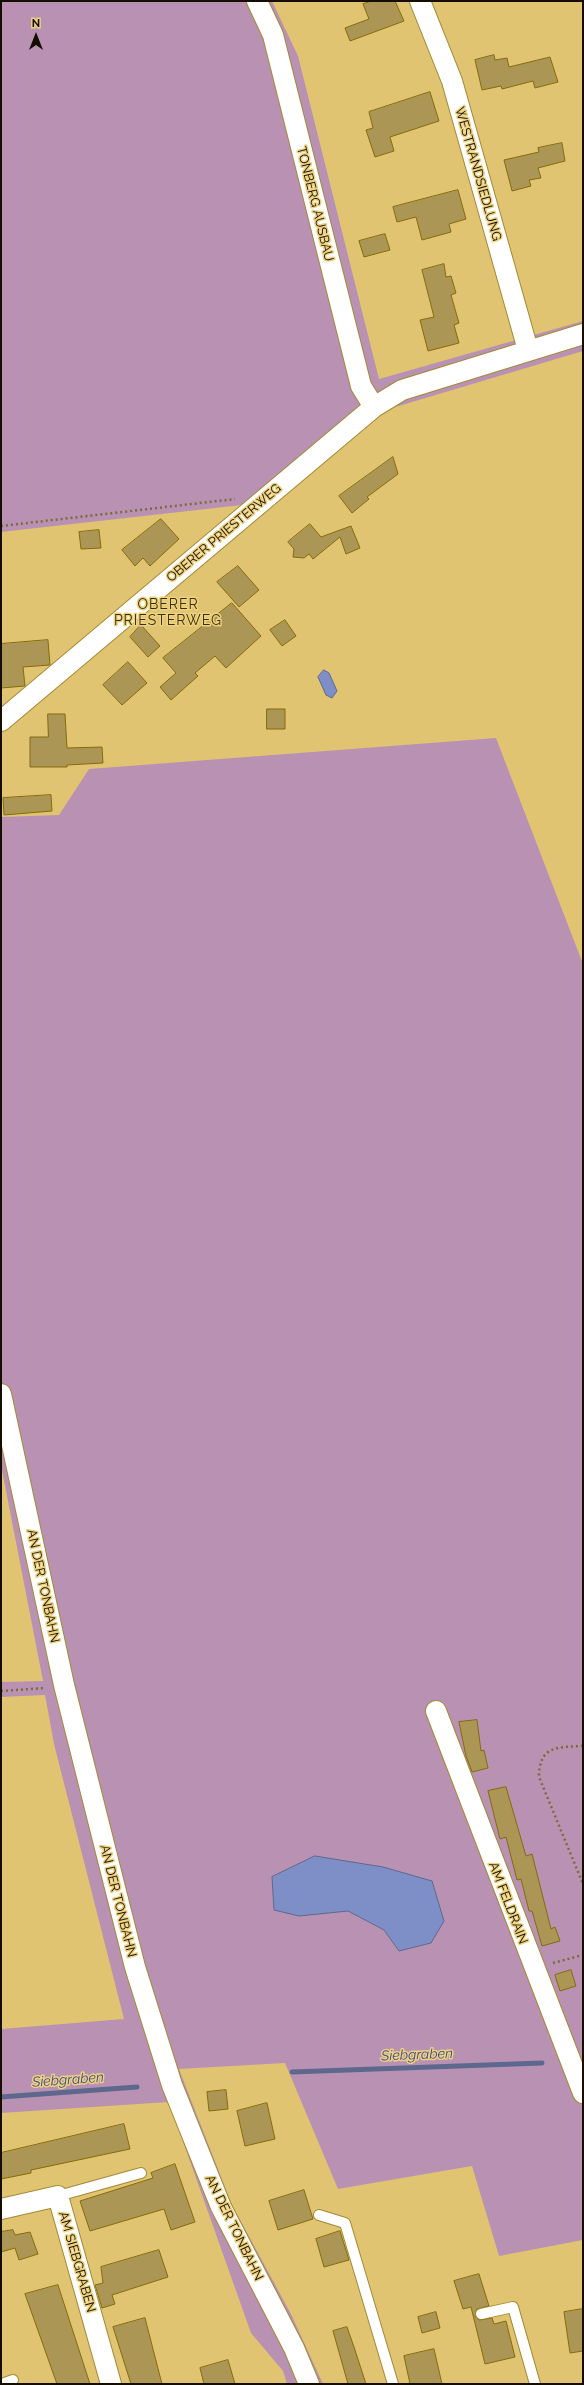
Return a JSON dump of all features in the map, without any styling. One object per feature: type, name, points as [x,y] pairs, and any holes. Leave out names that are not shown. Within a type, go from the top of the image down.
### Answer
[{"type":"street","name":"TONBERG AUSBAU","points":[[257,1],[273,35],[361,386],[374,407]]},
{"type":"street","name":"WESTRANDSIEDLUNG","points":[[420,1],[452,81],[528,350]]},
{"type":"street","points":[[374,407],[402,390],[583,334]]},
{"type":"street","name":"OBERER PRIESTERWEG","points":[[1,721],[374,407]]},
{"type":"street","name":"AN DER TONBAHN","points":[[1,1394],[64,1685],[135,1967],[172,2085],[221,2207],[294,2348],[309,2384]]},
{"type":"street","name":"AM FELDRAIN","points":[[436,1711],[533,1968],[583,2093]]},
{"type":"street","name":"AM SIEBGRABEN","points":[[1,2209],[58,2196],[112,2384]]},
{"type":"lane","points":[[58,2196],[142,2173]]},
{"type":"lane","points":[[319,2215],[345,2223],[393,2384]]},
{"type":"lane","points":[[481,2314],[513,2307],[535,2384]]},
{"type":"lane","points":[[2,2384],[13,2380]]},
{"type":"path","points":[[1,526],[238,499]]},
{"type":"path","points":[[1,1691],[37,1689],[64,1685]]},
{"type":"path","points":[[583,1746],[562,1747],[548,1752],[540,1762],[540,1777],[583,1884]]},
{"type":"path","points":[[533,1968],[583,1955]]},
{"type":"shaded area","points":[[1,1],[272,1],[298,56],[379,379],[583,321],[583,351],[392,408],[376,417],[1,732],[1,712],[242,505],[1,532]]},
{"type":"shaded area","points":[[496,738],[583,964],[583,2240],[499,2256],[472,2166],[338,2189],[285,2063],[179,2069],[232,2205],[291,2314],[323,2384],[287,2384],[283,2371],[251,2333],[169,2102],[1,2113],[1,2029],[124,2019],[54,1744],[45,1695],[1,1697],[1,1682],[43,1681],[1,1465],[1,817],[59,815],[89,769]],"holes":[[[348,1911],[431,1943],[399,1951],[384,1930]]]},
{"type":"water","points":[[324,670],[329,673],[337,691],[332,698],[326,695],[318,677]]},
{"type":"water","points":[[315,1856],[383,1867],[432,1881],[444,1921],[431,1943],[399,1951],[384,1930],[348,1911],[299,1916],[274,1910],[272,1877]]},
{"type":"building","points":[[372,1],[395,1],[404,21],[350,41],[345,28],[369,19],[363,4]]},
{"type":"building","points":[[494,55],[495,60],[507,58],[509,67],[550,57],[558,82],[535,88],[533,81],[502,89],[501,86],[482,90],[475,60]]},
{"type":"building","points":[[430,92],[439,121],[390,137],[394,151],[375,157],[366,130],[373,128],[369,112]]},
{"type":"building","points":[[562,143],[565,161],[538,168],[541,178],[529,180],[531,186],[512,191],[504,160],[539,152],[538,148]]},
{"type":"building","points":[[458,190],[466,219],[449,224],[451,232],[422,240],[416,217],[397,222],[393,207]]},
{"type":"building","points":[[385,234],[390,250],[364,257],[359,241]]},
{"type":"building","points":[[444,264],[446,277],[451,276],[456,293],[451,295],[459,323],[454,325],[459,343],[428,351],[420,320],[434,317],[422,270]]},
{"type":"building","points":[[393,457],[398,474],[367,497],[369,499],[352,513],[339,496]]},
{"type":"building","points":[[161,519],[179,539],[150,566],[143,558],[135,566],[122,550]]},
{"type":"building","points":[[310,524],[321,537],[351,526],[360,548],[346,554],[340,537],[313,559],[309,554],[304,558],[293,557],[294,549],[288,542]]},
{"type":"building","points":[[99,530],[101,548],[81,549],[79,532]]},
{"type":"building","points":[[238,566],[259,590],[239,607],[217,582]]},
{"type":"building","points":[[232,603],[261,636],[226,668],[215,656],[195,673],[198,676],[171,700],[160,687],[176,673],[163,658]]},
{"type":"building","points":[[285,620],[296,636],[282,646],[270,630]]},
{"type":"building","points":[[141,625],[160,646],[148,657],[130,637]]},
{"type":"building","points":[[48,640],[50,665],[23,667],[25,686],[1,688],[1,644]]},
{"type":"building","points":[[128,662],[147,683],[122,705],[103,685]]},
{"type":"building","points":[[267,709],[285,709],[285,729],[267,729]]},
{"type":"building","points":[[48,714],[65,714],[67,748],[102,747],[103,763],[67,765],[67,767],[30,767],[30,737],[48,737]]},
{"type":"building","points":[[51,795],[52,811],[4,815],[3,798]]},
{"type":"building","points":[[477,1720],[481,1751],[484,1750],[488,1768],[472,1772],[466,1756],[459,1722]]},
{"type":"building","points":[[506,1787],[526,1856],[532,1854],[551,1929],[555,1927],[560,1941],[542,1946],[532,1911],[529,1911],[521,1879],[517,1880],[506,1837],[500,1839],[488,1791]]},
{"type":"building","points":[[571,1970],[576,1986],[560,1991],[555,1975]]},
{"type":"building","points":[[226,2090],[228,2109],[209,2111],[207,2092]]},
{"type":"building","points":[[267,2103],[275,2139],[245,2146],[237,2111]]},
{"type":"building","points":[[124,2124],[130,2149],[31,2170],[31,2173],[1,2179],[1,2153]]},
{"type":"building","points":[[175,2164],[195,2222],[171,2230],[164,2209],[90,2231],[80,2201],[153,2178],[151,2173]]},
{"type":"building","points":[[304,2190],[313,2219],[278,2230],[269,2201]]},
{"type":"building","points":[[13,2230],[15,2235],[30,2232],[38,2254],[19,2260],[15,2248],[1,2252],[1,2232]]},
{"type":"building","points":[[340,2231],[349,2260],[324,2267],[316,2239]]},
{"type":"building","points":[[159,2250],[168,2277],[112,2295],[115,2304],[102,2308],[95,2285],[103,2283],[101,2267]]},
{"type":"building","points":[[479,2274],[489,2306],[477,2309],[475,2316],[479,2320],[492,2318],[494,2324],[506,2321],[515,2357],[485,2364],[471,2307],[463,2309],[454,2281]]},
{"type":"building","points":[[58,2285],[90,2384],[57,2384],[25,2294]]},
{"type":"building","points":[[583,2309],[583,2351],[570,2353],[564,2312]]},
{"type":"building","points":[[436,2312],[440,2328],[422,2333],[418,2317]]},
{"type":"building","points":[[145,2318],[162,2384],[131,2384],[113,2327]]},
{"type":"building","points":[[347,2327],[366,2384],[348,2384],[333,2331]]},
{"type":"building","points":[[434,2349],[442,2384],[410,2384],[404,2356]]},
{"type":"building","points":[[228,2360],[235,2384],[204,2384],[200,2368]]},
{"type":"waterway","name":"Siebgraben","points":[[292,2072],[542,2063]]},
{"type":"waterway","name":"Siebgraben","points":[[1,2097],[137,2087]]},
{"type":"district","name":"OBERER PRIESTERWEG","points":[[168,614]]}]
